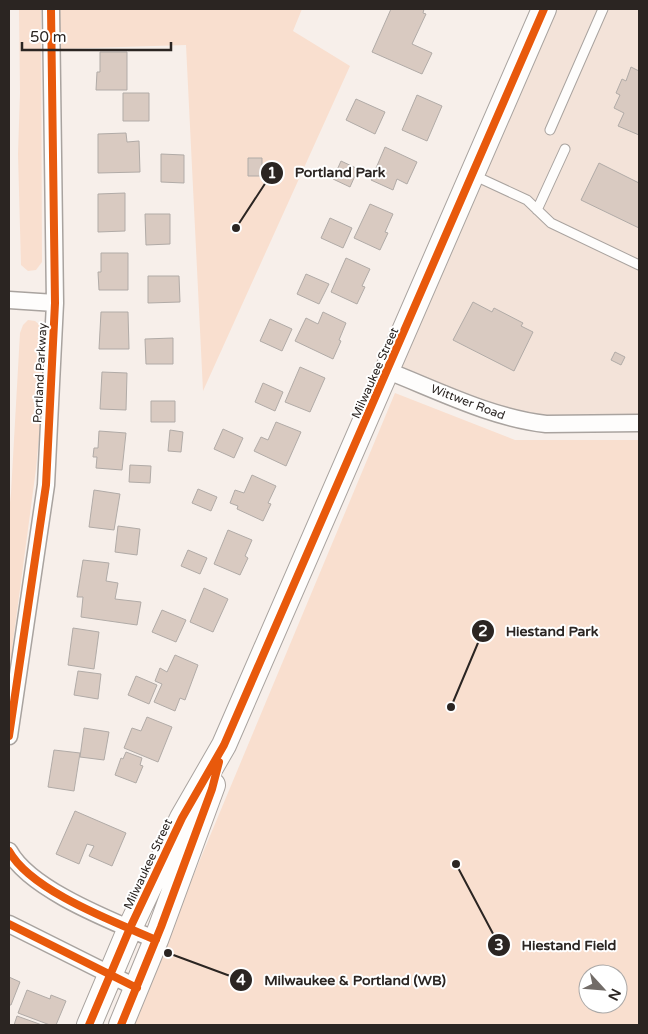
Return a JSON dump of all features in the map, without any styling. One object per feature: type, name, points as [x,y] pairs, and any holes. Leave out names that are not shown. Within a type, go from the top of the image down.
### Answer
[{"type":"street","name":"Portland Parkway","points":[[9,736],[12,697],[46,485],[54,302],[51,9]]},
{"type":"street","name":"Milwaukee Street","points":[[89,1025],[109,974],[182,818],[224,745],[544,9]]},
{"type":"street","points":[[9,300],[54,302]]},
{"type":"street","name":"Wittwer Road","points":[[388,371],[502,416],[534,423],[639,423]]},
{"type":"street","name":"Milwaukee Street","points":[[121,1025],[156,940],[212,789],[224,745]]},
{"type":"street","points":[[10,859],[38,882],[62,897],[156,940]]},
{"type":"street","points":[[9,924],[137,988]]},
{"type":"lane","points":[[550,130],[603,9]]},
{"type":"lane","points":[[537,210],[564,149]]},
{"type":"lane","points":[[473,175],[527,200],[551,223],[639,265]]},
{"type":"shaded area","points":[[19,9],[41,9],[42,262],[36,270],[28,271],[21,265],[18,154],[20,93]]},
{"type":"shaded area","points":[[58,9],[302,9],[293,31],[350,66],[203,391],[186,45],[59,49]]},
{"type":"shaded area","points":[[544,9],[639,9],[639,423],[546,424],[388,371]]},
{"type":"shaded area","points":[[28,320],[35,321],[41,326],[43,333],[42,405],[36,469],[9,661],[9,512],[20,333],[23,325]]},
{"type":"shaded area","points":[[395,393],[515,440],[639,440],[639,1025],[131,1025]]},
{"type":"building","points":[[391,9],[424,9],[423,13],[426,14],[412,44],[432,53],[422,74],[372,52]]},
{"type":"building","points":[[100,52],[127,52],[127,90],[96,90],[97,72],[100,72]]},
{"type":"building","points":[[631,67],[639,71],[639,135],[618,126],[624,113],[614,108],[620,95],[616,93],[622,79],[626,81]]},
{"type":"building","points":[[123,93],[149,93],[149,121],[123,121]]},
{"type":"building","points":[[417,95],[442,106],[427,141],[402,130]]},
{"type":"building","points":[[356,99],[385,112],[375,134],[346,120]]},
{"type":"building","points":[[126,133],[127,142],[139,141],[140,172],[98,173],[98,134]]},
{"type":"building","points":[[385,147],[417,162],[407,184],[397,179],[393,190],[371,180]]},
{"type":"building","points":[[161,154],[184,155],[184,183],[161,182]]},
{"type":"building","points":[[248,158],[262,158],[262,176],[248,176]]},
{"type":"building","points":[[341,161],[358,169],[350,187],[333,179]]},
{"type":"building","points":[[599,163],[639,183],[639,228],[581,200]]},
{"type":"building","points":[[125,193],[125,231],[98,232],[98,194]]},
{"type":"building","points":[[370,204],[393,214],[385,232],[388,233],[380,250],[354,238]]},
{"type":"building","points":[[145,214],[170,214],[170,244],[146,245]]},
{"type":"building","points":[[330,218],[352,228],[343,248],[321,238]]},
{"type":"building","points":[[101,253],[128,253],[128,290],[99,290],[98,272],[101,272]]},
{"type":"building","points":[[346,258],[370,269],[362,286],[365,287],[357,304],[331,292]]},
{"type":"building","points":[[306,274],[329,284],[319,304],[297,294]]},
{"type":"building","points":[[148,276],[179,276],[180,302],[148,303]]},
{"type":"building","points":[[473,302],[492,312],[494,308],[523,323],[521,326],[533,332],[514,371],[453,340]]},
{"type":"building","points":[[101,312],[128,312],[129,349],[99,349]]},
{"type":"building","points":[[323,312],[346,323],[333,359],[295,341],[306,318],[318,324]]},
{"type":"building","points":[[270,319],[292,329],[282,351],[260,341]]},
{"type":"building","points":[[173,338],[173,364],[146,364],[145,339]]},
{"type":"building","points":[[615,352],[625,357],[621,365],[611,360]]},
{"type":"building","points":[[300,367],[325,378],[310,412],[285,402]]},
{"type":"building","points":[[102,372],[127,373],[126,410],[100,409]]},
{"type":"building","points":[[263,383],[283,392],[275,411],[255,402]]},
{"type":"building","points":[[151,401],[175,401],[175,422],[151,422]]},
{"type":"building","points":[[276,422],[301,432],[286,466],[254,451],[261,437],[268,440]]},
{"type":"building","points":[[223,429],[243,438],[234,458],[214,449]]},
{"type":"building","points":[[170,430],[183,432],[181,452],[168,451]]},
{"type":"building","points":[[99,431],[126,433],[122,470],[96,468],[97,457],[93,457],[94,448],[98,448]]},
{"type":"building","points":[[130,465],[151,466],[150,483],[129,482]]},
{"type":"building","points":[[252,475],[276,486],[268,503],[271,504],[263,521],[237,509],[238,506],[230,503],[235,490],[244,493]]},
{"type":"building","points":[[198,489],[217,497],[211,511],[192,503]]},
{"type":"building","points":[[94,490],[120,494],[114,530],[89,527]]},
{"type":"building","points":[[118,526],[140,529],[137,555],[115,552]]},
{"type":"building","points":[[228,530],[252,540],[245,556],[248,558],[240,575],[214,564]]},
{"type":"building","points":[[188,550],[207,558],[200,574],[181,566]]},
{"type":"building","points":[[83,560],[109,563],[106,581],[118,583],[115,599],[141,602],[137,625],[81,617],[83,597],[77,597]]},
{"type":"building","points":[[204,588],[228,599],[213,632],[190,622]]},
{"type":"building","points":[[162,610],[186,620],[176,642],[152,632]]},
{"type":"building","points":[[73,628],[99,632],[94,669],[68,665]]},
{"type":"building","points":[[175,655],[198,665],[185,700],[180,698],[175,711],[154,702],[162,684],[155,681],[160,668],[167,672]]},
{"type":"building","points":[[78,671],[101,674],[98,699],[74,695]]},
{"type":"building","points":[[136,676],[157,685],[149,704],[128,695]]},
{"type":"building","points":[[147,717],[172,727],[158,762],[124,748],[132,728],[141,731]]},
{"type":"building","points":[[84,728],[109,732],[104,760],[80,757]]},
{"type":"building","points":[[54,750],[80,753],[74,791],[48,787]]},
{"type":"building","points":[[126,752],[142,758],[140,765],[143,766],[136,783],[115,775],[121,758],[123,759]]},
{"type":"building","points":[[75,811],[126,833],[112,866],[89,856],[94,846],[87,844],[79,864],[56,854]]},
{"type":"building","points":[[9,977],[20,982],[11,1005],[9,1005]]},
{"type":"building","points":[[27,990],[50,999],[51,995],[66,1001],[56,1025],[50,1025],[18,1013]]},
{"type":"building","points":[[17,1016],[42,1025],[14,1025]]},
{"type":"cycle path","points":[[9,736],[46,485],[55,303],[51,9]]},
{"type":"cycle path","points":[[89,1025],[130,928],[182,818],[224,745],[544,9]]},
{"type":"cycle path","points":[[121,1025],[161,927],[212,789],[219,762]]},
{"type":"cycle path","points":[[9,851],[20,866],[54,892],[75,904],[156,940]]},
{"type":"cycle path","points":[[9,924],[137,988]]},
{"type":"place","name":"Portland Park","points":[[236,228]]},
{"type":"place","name":"Hiestand Park","points":[[451,707]]},
{"type":"place","name":"Hiestand Field","points":[[456,864]]},
{"type":"place","name":"Milwaukee & Portland (WB)","points":[[168,953]]}]
